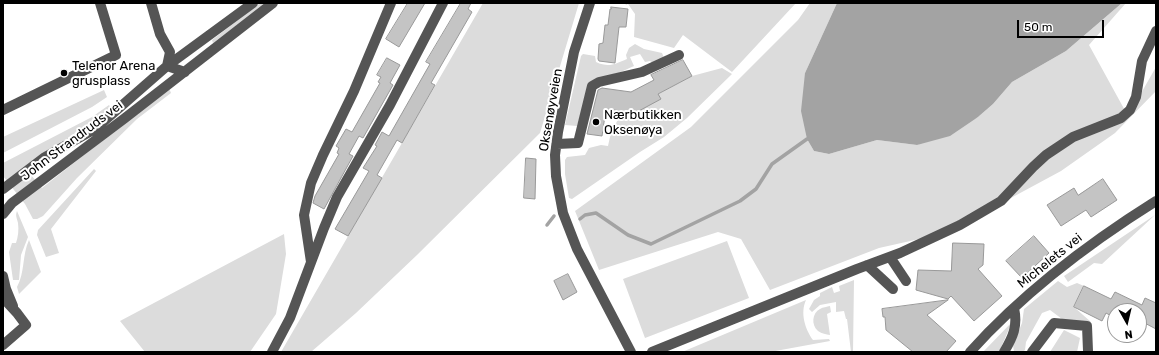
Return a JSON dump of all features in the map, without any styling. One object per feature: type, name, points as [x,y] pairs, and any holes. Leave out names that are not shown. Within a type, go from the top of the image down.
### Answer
[{"type":"street","points":[[3,110],[116,55],[100,3]]},
{"type":"street","points":[[151,3],[160,34],[170,52],[167,66],[185,72]]},
{"type":"street","name":"John Strandruds vei","points":[[3,189],[45,157],[95,129],[167,66],[253,3]]},
{"type":"street","name":"John Strandruds vei","points":[[3,214],[12,204],[273,3]]},
{"type":"street","points":[[311,262],[304,215],[311,183],[354,91],[391,3]]},
{"type":"street","points":[[272,352],[290,318],[337,197],[390,105],[443,3]]},
{"type":"street","name":"Oksenøyveien","points":[[590,3],[574,52],[555,155],[556,176],[563,213],[577,249],[631,352]]},
{"type":"street","points":[[652,352],[890,257],[960,226],[1001,201],[1046,155],[1073,137],[1121,118],[1130,110],[1136,97],[1142,61],[1156,31]]},
{"type":"street","points":[[557,144],[578,143],[592,86],[599,82],[642,72],[679,55]]},
{"type":"street","name":"Michelets vei","points":[[970,352],[1014,308],[1054,274],[1104,234],[1156,201]]},
{"type":"street","points":[[890,257],[906,281]]},
{"type":"street","points":[[867,265],[893,289]]},
{"type":"street","points":[[3,276],[6,289],[17,313]]},
{"type":"street","points":[[3,298],[26,325],[3,345]]},
{"type":"street","points":[[1004,352],[1016,326],[1014,308]]},
{"type":"street","points":[[1032,352],[1054,323],[1087,326],[1088,352]]},
{"type":"shaded area","points":[[260,3],[267,3],[213,43],[212,40]]},
{"type":"shaded area","points":[[483,3],[579,3],[540,133],[417,255],[356,313],[311,352],[281,352]]},
{"type":"shaded area","points":[[625,3],[796,3],[732,72],[683,35],[674,48],[634,37],[635,14],[628,4],[626,5]]},
{"type":"shaded area","points":[[810,3],[837,3],[805,73],[807,139],[814,151],[829,154],[877,140],[917,145],[978,117],[993,104],[1012,82],[1066,51],[1122,3],[1126,3],[1089,45],[1128,116],[1156,67],[1156,91],[1115,133],[1061,171],[946,233],[879,248],[770,290],[741,239],[718,232],[599,270],[575,211],[691,127],[798,20]]},
{"type":"shaded area","points":[[837,3],[1122,3],[1066,51],[1012,82],[993,104],[978,117],[950,136],[917,145],[877,140],[829,154],[814,151],[807,139],[801,111],[805,73]]},
{"type":"shaded area","points":[[635,44],[644,49],[662,53],[664,58],[653,63],[650,61],[645,62],[640,54],[630,57],[634,66],[612,76],[590,82],[577,126],[565,125],[581,56],[583,54],[595,56],[596,62],[605,65],[612,65],[627,59],[626,55],[629,48]]},
{"type":"shaded area","points":[[722,68],[732,74],[687,118],[664,137],[572,199],[569,198],[565,174],[565,160],[567,157],[585,155],[589,148],[601,145],[608,146],[610,137],[621,112],[635,113],[658,94],[692,76]]},
{"type":"shaded area","points":[[169,88],[171,93],[137,119],[77,178],[43,216],[33,219],[25,204],[3,176],[3,163],[92,117],[109,105],[111,108],[25,168],[42,188]]},
{"type":"shaded area","points":[[104,90],[107,97],[92,107],[3,153],[3,137]]},
{"type":"shaded area","points":[[94,169],[96,171],[51,229],[59,253],[46,257],[37,235],[38,230]]},
{"type":"shaded area","points":[[17,211],[28,237],[21,255],[19,280],[13,280],[9,252],[12,243],[16,243],[18,236]]},
{"type":"shaded area","points":[[1155,215],[1102,264],[1094,263],[1068,282],[1064,276]]},
{"type":"shaded area","points":[[284,234],[286,254],[276,314],[250,352],[145,352],[120,321]]},
{"type":"shaded area","points":[[29,240],[41,272],[19,294],[17,287],[20,282],[25,252]]},
{"type":"shaded area","points":[[727,241],[749,298],[645,338],[623,279]]},
{"type":"shaded area","points":[[854,280],[853,352],[851,352],[847,319],[844,311],[836,312],[836,302],[820,305],[812,312],[809,309],[814,300],[820,296],[820,293],[832,287],[834,293],[840,291],[839,286]]},
{"type":"shaded area","points":[[1058,281],[1067,287],[1077,283],[1084,286],[1074,307],[1091,322],[1066,322],[1050,310],[1042,313],[1026,342],[1025,350],[1023,352],[1014,352],[1013,345],[1022,323],[1024,309]]},
{"type":"shaded area","points":[[806,300],[803,315],[810,336],[813,340],[829,339],[830,341],[770,352],[682,352]]},
{"type":"shaded area","points":[[830,306],[831,312],[827,314],[830,335],[818,331],[814,326],[813,319],[817,311]]},
{"type":"shaded area","points":[[1012,322],[999,352],[983,352]]},
{"type":"shaded area","points":[[1064,330],[1080,338],[1077,352],[1050,352]]},
{"type":"building","points":[[408,3],[425,3],[399,47],[386,39]]},
{"type":"building","points":[[461,3],[471,3],[468,9],[472,12],[431,83],[435,85],[402,143],[397,140],[377,175],[382,178],[348,236],[335,229],[369,171],[363,168],[377,146],[375,145],[382,132],[389,136],[430,64],[426,62]]},
{"type":"building","points":[[611,7],[628,9],[626,27],[619,27],[615,63],[599,61],[598,59],[599,44],[603,43],[605,25],[608,25]]},
{"type":"building","points":[[387,58],[400,65],[390,83],[393,85],[363,138],[359,136],[349,154],[353,156],[324,209],[313,203],[315,196],[339,154],[337,153],[339,148],[336,146],[346,129],[352,132],[380,83],[378,82],[381,77],[377,75]]},
{"type":"building","points":[[683,60],[692,76],[658,94],[661,99],[635,113],[606,109],[602,136],[587,134],[598,90],[602,88],[631,92],[654,80],[651,75]]},
{"type":"building","points":[[526,158],[536,159],[535,199],[524,198]]},
{"type":"building","points":[[1103,179],[1117,200],[1091,217],[1086,210],[1061,226],[1047,205],[1074,188],[1078,195]]},
{"type":"building","points":[[1034,236],[1049,253],[1022,278],[1006,261]]},
{"type":"building","points":[[953,243],[984,244],[983,265],[978,269],[1002,296],[974,321],[951,296],[948,299],[916,290],[918,270],[951,271]]},
{"type":"building","points":[[568,274],[577,292],[563,300],[554,281]]},
{"type":"building","points":[[1084,286],[1111,299],[1115,292],[1138,303],[1107,303],[1107,314],[1102,321],[1074,307]]},
{"type":"building","points":[[1145,298],[1156,303],[1156,329],[1147,324],[1147,303],[1143,303]]},
{"type":"building","points":[[948,300],[927,315],[956,341],[946,352],[913,352],[886,330],[885,317],[883,317],[882,309]]},
{"type":"waterway","points":[[580,219],[585,215],[596,213],[628,235],[651,244],[740,201],[756,189],[772,164],[807,139]]},
{"type":"waterway","points":[[547,225],[554,216]]},
{"type":"place","name":"Telenor Arena grusplass","points":[[64,73]]},
{"type":"place","name":"Nærbutikken Oksenøya","points":[[596,122]]}]
